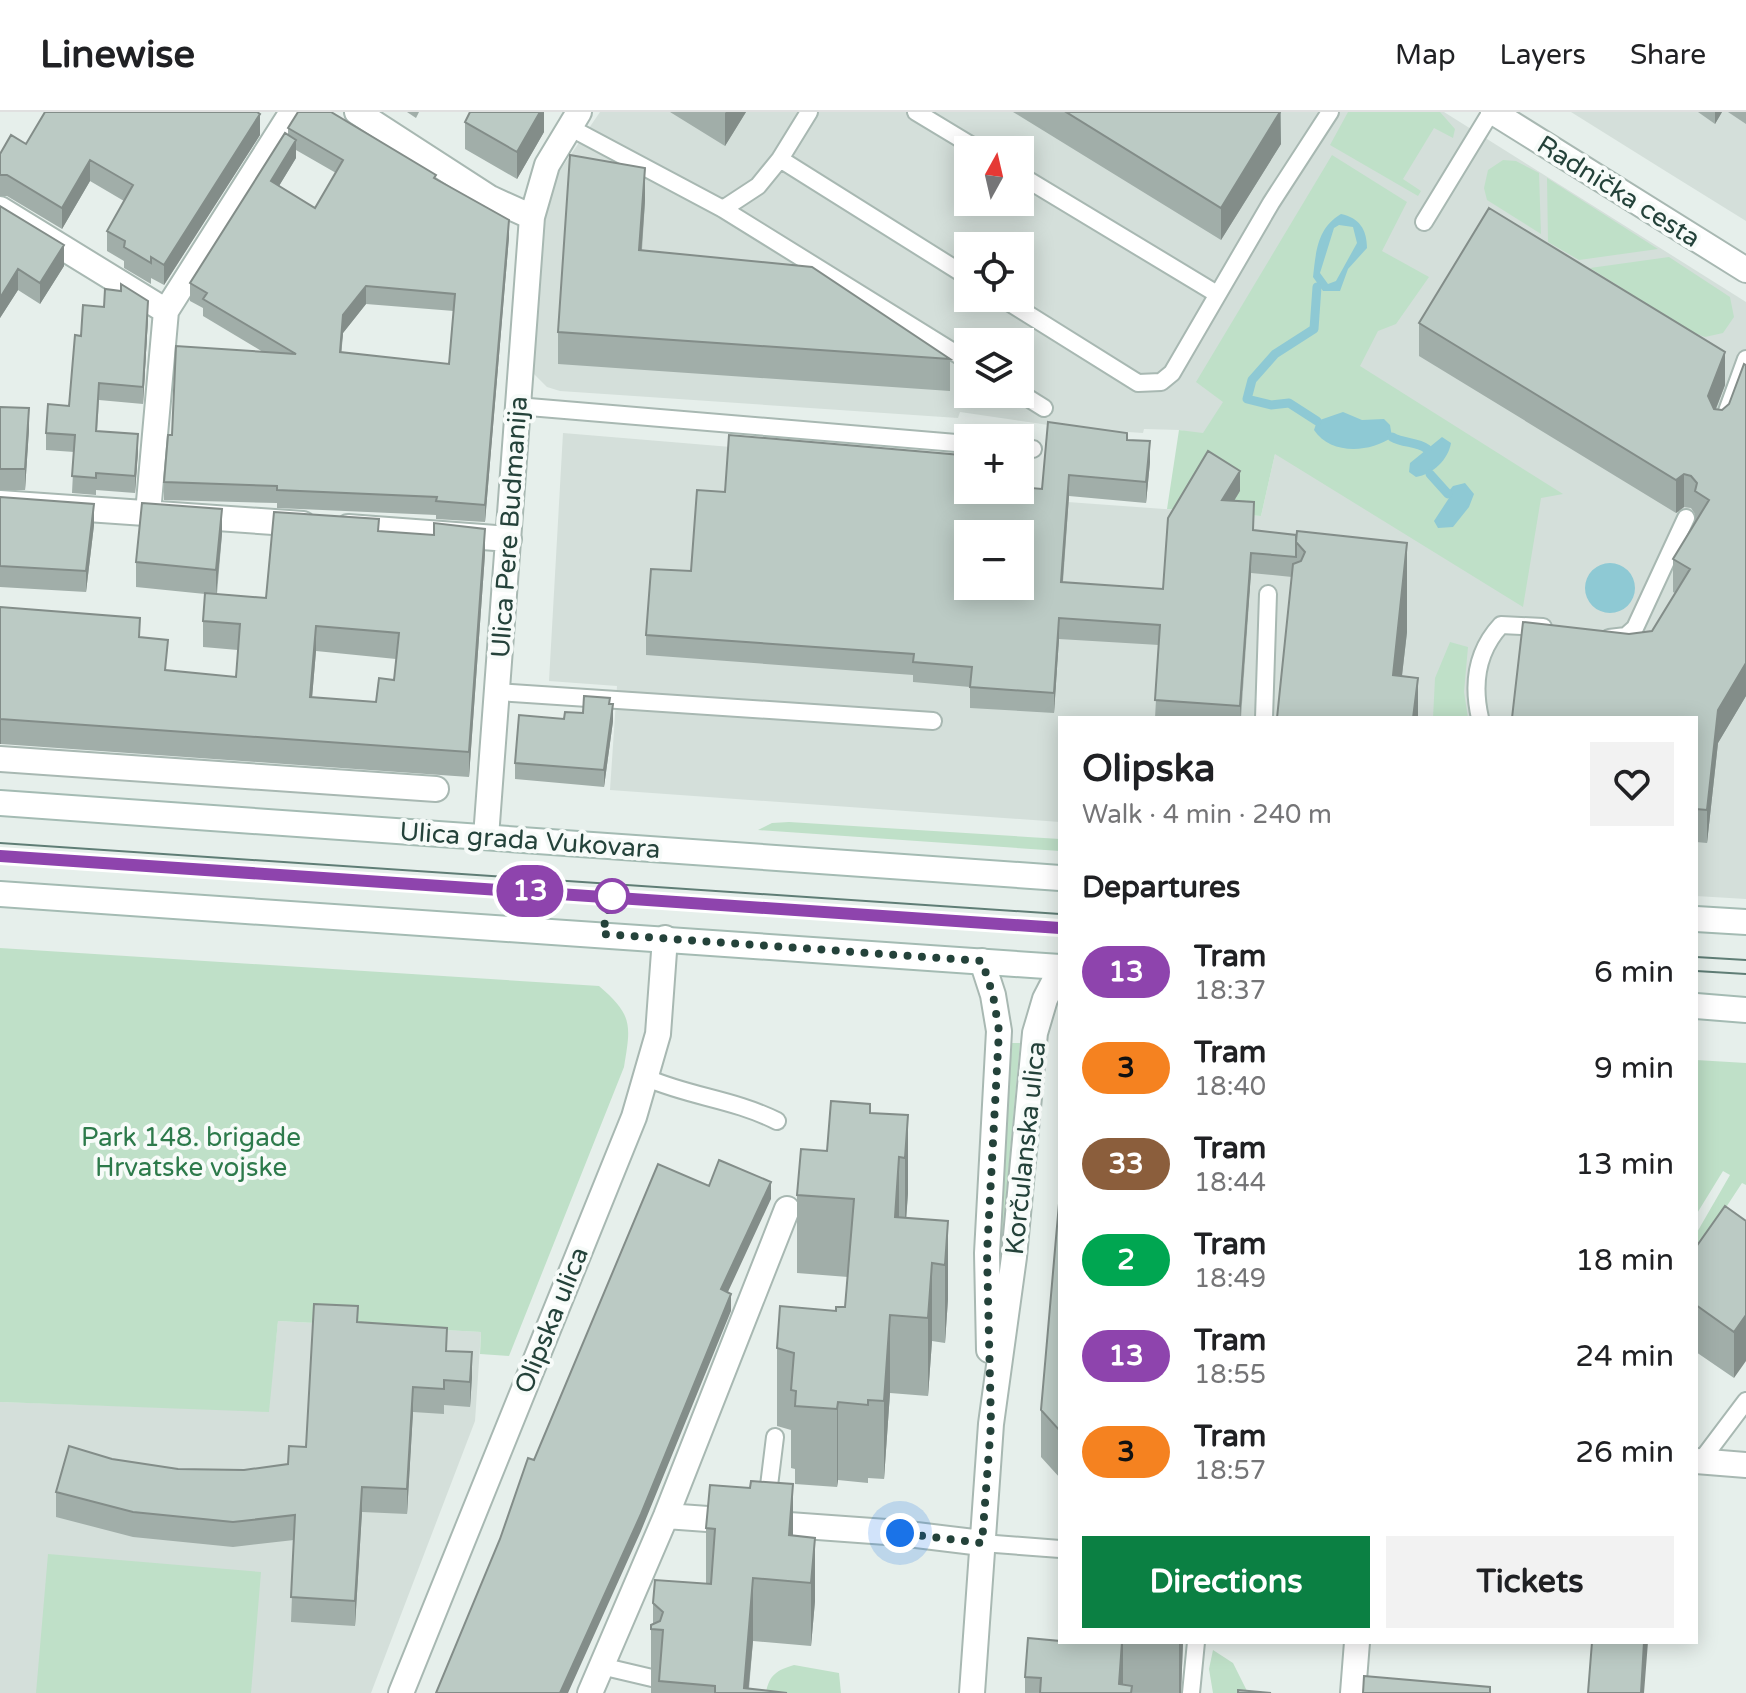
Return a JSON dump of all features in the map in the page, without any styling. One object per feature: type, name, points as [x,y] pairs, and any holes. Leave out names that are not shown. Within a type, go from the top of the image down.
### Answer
[{"type":"street","points":[[148,513],[166,311],[292,112]]},
{"type":"street","points":[[357,112],[490,198],[532,217]]},
{"type":"street","name":"Radnička cesta","points":[[1492,112],[1746,270]]},
{"type":"street","name":"Ulica Pere Budmanija","points":[[486,837],[532,217],[539,185],[565,157],[574,120]]},
{"type":"street","points":[[0,209],[166,311]]},
{"type":"street","points":[[0,503],[509,539]]},
{"type":"street","name":"Ulica grada Vukovara","points":[[0,759],[436,789]]},
{"type":"street","name":"Ulica grada Vukovara","points":[[0,803],[1058,878]]},
{"type":"street","points":[[0,894],[665,938],[1058,969]]},
{"type":"street","points":[[1698,919],[1746,922]]},
{"type":"street","name":"Olipska ulica","points":[[401,1693],[647,1078],[658,1034],[665,938]]},
{"type":"street","name":"Korčulanska ulica","points":[[982,961],[993,995],[999,1031],[987,1253],[991,1424]]},
{"type":"street","name":"Korčulanska ulica","points":[[972,1693],[991,1424],[1014,1257],[1035,1033],[1045,999],[1058,973]]},
{"type":"street","points":[[1698,1006],[1746,1010]]},
{"type":"street","points":[[590,1693],[666,1516],[787,1209]]},
{"type":"street","points":[[1698,1462],[1746,1465]]},
{"type":"street","points":[[666,1516],[982,1543]]},
{"type":"street","points":[[1353,1693],[1357,1644]]},
{"type":"lane","points":[[723,209],[758,186],[780,159],[809,112]]},
{"type":"lane","points":[[916,112],[956,136]]},
{"type":"lane","points":[[1024,312],[1138,383],[1161,382],[1172,373],[1217,294],[1330,112]]},
{"type":"lane","points":[[1424,222],[1492,112]]},
{"type":"lane","points":[[574,120],[954,352]]},
{"type":"lane","points":[[780,159],[954,268]]},
{"type":"lane","points":[[1034,183],[1217,294]]},
{"type":"lane","points":[[1719,432],[1746,359]]},
{"type":"lane","points":[[1034,402],[1044,408]]},
{"type":"lane","points":[[517,406],[954,443]]},
{"type":"lane","points":[[1598,636],[1613,639],[1626,636],[1635,628],[1686,518]]},
{"type":"lane","points":[[1264,716],[1268,594]]},
{"type":"lane","points":[[1480,716],[1478,665],[1485,643],[1501,625],[1523,623],[1568,631]]},
{"type":"lane","points":[[1267,662],[1272,648],[1280,643]]},
{"type":"lane","points":[[498,692],[933,721]]},
{"type":"lane","points":[[647,1078],[675,1090],[744,1104],[777,1121]]},
{"type":"lane","points":[[1698,1462],[1746,1401]]},
{"type":"lane","points":[[765,1523],[775,1437]]},
{"type":"lane","points":[[982,1543],[1058,1549]]},
{"type":"lane","points":[[1191,1693],[1196,1644]]},
{"type":"lane","points":[[601,1666],[652,1678]]},
{"type":"shaded area","points":[[600,112],[1444,112],[1746,302],[1746,899],[1698,896],[1698,716],[1058,716],[1058,822],[610,790],[617,686],[549,681],[563,433],[954,466],[954,504],[1034,504],[1034,500],[1261,516],[1275,454],[1180,430],[1144,429],[1143,433],[1069,428],[960,412],[958,418],[560,391],[547,387],[533,373],[542,234],[550,185]]},
{"type":"shaded area","points":[[1571,112],[1746,112],[1746,221],[1667,172]]},
{"type":"shaded area","points":[[278,1321],[481,1332],[475,1421],[371,1693],[0,1693],[0,1402],[268,1411]]},
{"type":"green space","points":[[1348,112],[1440,112],[1455,129],[1453,138],[1434,128],[1403,179],[1421,191],[1418,196],[1330,145]]},
{"type":"green space","points":[[1332,155],[1407,202],[1382,251],[1429,277],[1396,324],[1378,331],[1360,366],[1563,494],[1541,498],[1523,607],[1275,454],[1261,516],[1167,509],[1179,430],[1203,433],[1223,402],[1196,382]]},
{"type":"green space","points":[[1503,160],[1516,161],[1539,173],[1541,234],[1487,200],[1484,188],[1488,170]]},
{"type":"green space","points":[[1547,178],[1658,249],[1579,260],[1548,242]]},
{"type":"green space","points":[[1669,257],[1730,297],[1734,317],[1723,333],[1705,337],[1692,332],[1590,268]]},
{"type":"green space","points":[[1450,642],[1468,647],[1464,692],[1468,716],[1433,716],[1435,678]]},
{"type":"green space","points":[[772,823],[1058,839],[1058,851],[758,830]]},
{"type":"green space","name":"Park 148. brigade Hrvatske vojske","points":[[0,948],[599,986],[618,1005],[627,1022],[624,1067],[509,1356],[480,1354],[481,1332],[278,1321],[269,1412],[0,1402]]},
{"type":"green space","points":[[1012,1043],[1020,1043],[1001,1252],[997,1241]]},
{"type":"green space","points":[[1698,1060],[1746,1063],[1746,1185],[1742,1183],[1698,1250],[1698,1231],[1730,1175],[1723,1171],[1698,1212]]},
{"type":"green space","points":[[48,1554],[261,1572],[251,1693],[36,1693]]},
{"type":"green space","points":[[1213,1650],[1233,1663],[1248,1693],[1213,1693],[1209,1669]]},
{"type":"green space","points":[[794,1665],[839,1673],[841,1693],[766,1693],[775,1674]]},
{"type":"water","points":[[1341,214],[1353,218],[1364,230],[1367,248],[1348,269],[1340,291],[1323,291],[1313,277],[1315,259],[1322,233]],"holes":[[[1339,225],[1353,227],[1357,243],[1336,281],[1328,284],[1320,273],[1334,228]]]},
{"type":"water","points":[[1343,412],[1362,420],[1384,419],[1390,425],[1392,437],[1362,448],[1330,444],[1314,430],[1317,421]]},
{"type":"water","points":[[1442,437],[1451,443],[1439,465],[1416,477],[1409,472],[1410,463]]},
{"type":"water","points":[[1465,483],[1474,494],[1469,507],[1453,527],[1438,528],[1434,521],[1449,498],[1448,492],[1453,486]]},
{"type":"water","points":[[1610,563],[1627,571],[1635,588],[1627,605],[1610,613],[1593,605],[1585,588],[1593,571]]},
{"type":"building","points":[[45,112],[260,114],[164,265],[151,257],[151,263],[124,247],[125,241],[107,231],[133,185],[90,160],[62,208],[7,175],[0,175],[0,154],[11,135],[26,144]]},
{"type":"building","points":[[298,112],[331,112],[436,175],[434,178],[509,220],[485,505],[436,501],[437,497],[164,482],[168,435],[172,435],[176,346],[296,354],[203,299],[207,293],[190,283],[285,133],[296,140],[271,181],[315,208],[343,160],[288,128]],"holes":[[[366,286],[455,294],[449,364],[340,352],[343,315]]]},
{"type":"building","points":[[470,112],[540,112],[517,152],[465,122]]},
{"type":"building","points":[[1066,112],[1280,112],[1221,208]]},
{"type":"building","points":[[570,155],[645,168],[639,250],[812,267],[950,359],[558,332]]},
{"type":"building","points":[[0,206],[64,245],[40,283],[18,269],[0,298]]},
{"type":"building","points":[[1489,208],[1725,352],[1708,396],[1714,409],[1722,410],[1729,404],[1746,365],[1746,663],[1718,710],[1707,810],[1698,809],[1698,716],[1512,716],[1523,622],[1629,634],[1652,631],[1690,569],[1673,559],[1709,500],[1695,491],[1697,483],[1691,476],[1684,474],[1676,480],[1419,323]]},
{"type":"building","points":[[121,284],[148,301],[143,387],[99,383],[96,431],[138,434],[135,476],[96,473],[96,478],[72,476],[75,435],[46,433],[48,404],[69,406],[75,335],[81,336],[83,305],[104,307],[105,289],[121,291]]},
{"type":"building","points":[[0,407],[29,408],[25,469],[0,469]]},
{"type":"building","points":[[1048,422],[1127,433],[1127,440],[1150,441],[1146,482],[1069,475],[1061,582],[1163,589],[1168,518],[1208,451],[1240,471],[1222,500],[1254,502],[1253,530],[1296,535],[1296,557],[1251,553],[1240,706],[1155,700],[1160,625],[1059,618],[1054,693],[970,687],[972,667],[913,662],[914,654],[646,635],[651,569],[691,571],[697,490],[725,492],[729,435],[954,454],[954,504],[1034,504],[1034,488],[1042,489]]},
{"type":"building","points":[[0,497],[94,504],[86,571],[0,566]]},
{"type":"building","points":[[142,503],[222,509],[216,570],[136,562]]},
{"type":"building","points":[[274,512],[379,519],[378,531],[434,535],[434,523],[485,529],[469,752],[0,719],[0,607],[140,618],[139,637],[168,640],[165,670],[236,677],[240,624],[203,621],[205,593],[266,598]],"holes":[[[316,626],[399,633],[394,680],[379,678],[376,702],[310,697]]]},
{"type":"building","points":[[1297,531],[1407,543],[1393,675],[1418,678],[1413,716],[1277,716],[1293,564],[1301,561],[1305,552],[1296,542]]},
{"type":"building","points":[[584,696],[610,698],[609,704],[613,704],[604,770],[515,763],[519,715],[564,719],[565,712],[583,713]]},
{"type":"building","points":[[831,1101],[870,1104],[870,1113],[908,1115],[905,1158],[899,1157],[895,1217],[948,1221],[945,1265],[932,1263],[928,1318],[890,1315],[884,1401],[868,1400],[868,1405],[838,1402],[837,1409],[795,1406],[796,1391],[791,1390],[794,1353],[777,1348],[780,1306],[836,1311],[836,1307],[845,1307],[854,1199],[797,1195],[801,1149],[827,1151]]},
{"type":"building","points":[[719,1160],[771,1182],[721,1289],[731,1294],[641,1514],[560,1693],[436,1693],[500,1539],[528,1458],[534,1460],[658,1164],[709,1186]]},
{"type":"building","points":[[1725,1206],[1746,1221],[1746,1315],[1734,1332],[1698,1306],[1698,1244]]},
{"type":"building","points":[[1058,1215],[1058,1429],[1041,1410]]},
{"type":"building","points":[[314,1304],[358,1306],[357,1322],[447,1328],[446,1351],[472,1352],[470,1382],[444,1380],[444,1389],[413,1387],[407,1489],[362,1487],[355,1601],[291,1597],[295,1515],[233,1522],[133,1512],[56,1492],[69,1446],[112,1459],[178,1469],[244,1470],[288,1464],[289,1446],[306,1447]]},
{"type":"building","points":[[751,1481],[793,1484],[789,1535],[815,1538],[811,1583],[753,1578],[744,1688],[787,1693],[715,1693],[715,1686],[659,1681],[663,1630],[651,1629],[651,1625],[660,1621],[663,1612],[653,1603],[655,1580],[711,1584],[715,1529],[706,1528],[710,1485],[750,1488]]},
{"type":"building","points":[[1028,1638],[1058,1641],[1058,1644],[1122,1644],[1119,1684],[1132,1686],[1131,1693],[1040,1693],[1041,1678],[1025,1677]]},
{"type":"building","points":[[1592,1644],[1644,1644],[1641,1693],[1588,1693]]},
{"type":"building","points":[[1364,1676],[1490,1687],[1490,1693],[1363,1693]]},
{"type":"building","points":[[1238,1690],[1271,1693],[1238,1693]]},
{"type":"waterway","points":[[1317,287],[1314,329],[1275,354],[1252,380],[1247,399],[1271,405],[1289,403],[1317,421]]},
{"type":"waterway","points":[[1392,437],[1427,449]]},
{"type":"waterway","points":[[1430,474],[1448,494]]},
{"type":"tram line","points":[[0,843],[1058,914]]},
{"type":"tram line","points":[[0,856],[1058,928]]},
{"type":"tram line","name":"13","points":[[0,856],[1058,928]]},
{"type":"tram line","points":[[1698,957],[1746,960]]},
{"type":"tram line","points":[[1698,971],[1746,974]]},
{"type":"route","points":[[612,896],[602,934],[982,961],[993,995],[999,1031],[987,1253],[991,1424],[982,1543],[900,1533]]}]
